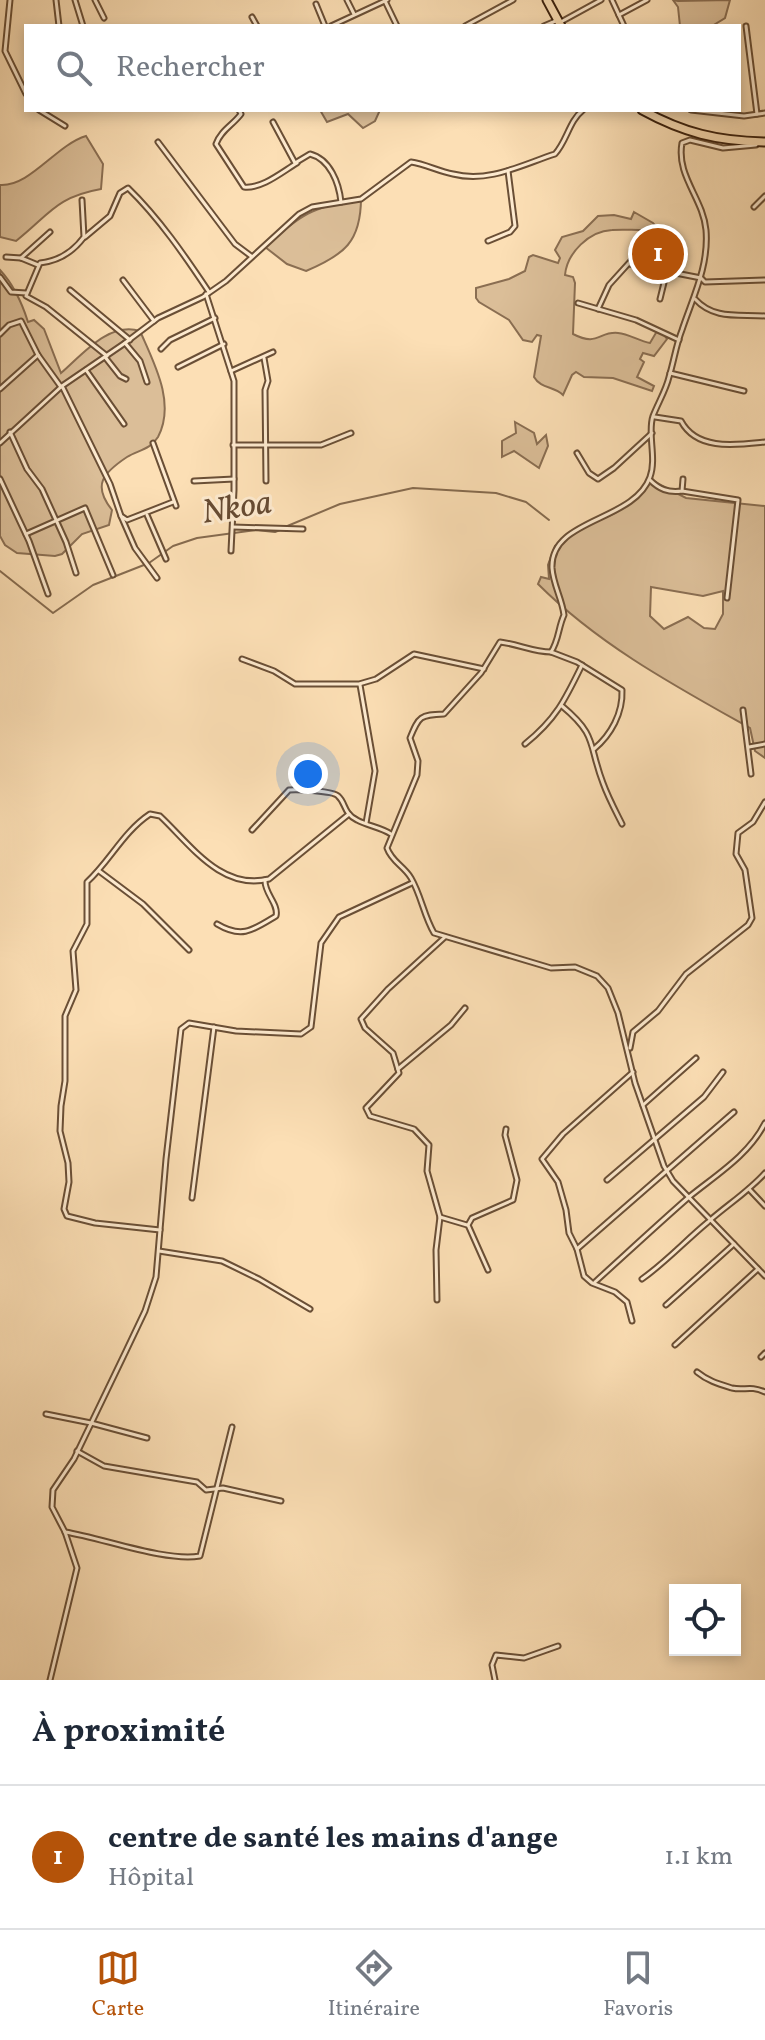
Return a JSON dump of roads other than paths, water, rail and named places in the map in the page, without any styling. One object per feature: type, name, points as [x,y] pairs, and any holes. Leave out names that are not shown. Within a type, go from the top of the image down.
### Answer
[{"type":"highway","points":[[547,0],[559,23]]},
{"type":"highway","points":[[647,112],[701,136],[764,142]]},
{"type":"street","points":[[10,0],[5,51],[24,90]]},
{"type":"street","points":[[56,0],[59,24]]},
{"type":"street","points":[[75,0],[82,24]]},
{"type":"street","points":[[95,0],[104,18]]},
{"type":"street","points":[[347,0],[354,14]]},
{"type":"street","points":[[335,24],[386,0],[396,24]]},
{"type":"street","points":[[469,24],[513,0]]},
{"type":"street","points":[[559,23],[601,0]]},
{"type":"street","points":[[612,0],[623,24]]},
{"type":"street","points":[[619,15],[647,0]]},
{"type":"street","points":[[316,4],[324,24]]},
{"type":"street","points":[[252,17],[256,24]]},
{"type":"street","points":[[746,26],[757,114]]},
{"type":"street","points":[[42,112],[65,126]]},
{"type":"street","points":[[240,112],[216,144],[244,187],[251,188],[262,183],[310,154],[319,157],[338,184],[341,202]]},
{"type":"street","points":[[0,443],[61,386],[154,321],[226,281],[299,214],[312,207],[361,199],[411,162],[454,175],[477,178],[491,177],[556,154],[581,112]]},
{"type":"street","points":[[701,112],[765,113]]},
{"type":"street","points":[[273,122],[297,163]]},
{"type":"street","points":[[551,652],[558,641],[557,630],[564,615],[552,566],[558,546],[569,533],[618,510],[650,480],[653,417],[701,278],[706,229],[682,170],[682,143],[690,140],[723,148],[764,142]]},
{"type":"street","points":[[158,142],[235,244],[251,256]]},
{"type":"street","points":[[488,241],[510,232],[515,226],[508,171]]},
{"type":"street","points":[[6,257],[21,258],[38,265],[67,254],[110,216],[120,193],[128,188],[144,203],[179,248],[208,293],[234,381],[231,551]]},
{"type":"street","points":[[754,207],[765,196]]},
{"type":"street","points":[[82,200],[84,237]]},
{"type":"street","points":[[21,258],[50,232]]},
{"type":"street","points":[[660,299],[675,238]]},
{"type":"street","points":[[598,309],[609,285],[638,253]]},
{"type":"street","points":[[630,264],[701,278],[711,283],[765,280]]},
{"type":"street","points":[[38,265],[26,293],[28,298],[46,307],[106,356],[120,376],[126,379]]},
{"type":"street","points":[[0,277],[11,292],[26,293]]},
{"type":"street","points":[[123,280],[154,321]]},
{"type":"street","points":[[70,290],[128,342],[140,361],[147,382]]},
{"type":"street","points":[[695,299],[705,310],[719,314],[765,316]]},
{"type":"street","points":[[578,303],[636,320],[679,340]]},
{"type":"street","points":[[161,349],[170,340],[215,318]]},
{"type":"street","points":[[0,334],[9,325],[21,321],[38,355],[61,386],[110,484],[135,548],[157,578]]},
{"type":"street","points":[[178,367],[224,344]]},
{"type":"street","points":[[231,371],[273,352]]},
{"type":"street","points":[[0,389],[38,355]]},
{"type":"street","points":[[264,358],[268,381],[265,390],[266,481]]},
{"type":"street","points":[[86,370],[124,424]]},
{"type":"street","points":[[670,373],[744,391]]},
{"type":"street","points":[[653,417],[681,421],[687,432],[703,441],[734,445],[765,442]]},
{"type":"street","points":[[10,432],[27,469],[42,489],[76,573]]},
{"type":"street","points":[[233,445],[321,445],[351,433]]},
{"type":"street","points":[[577,453],[589,473],[598,479],[652,433]]},
{"type":"street","points":[[121,516],[127,520],[175,504],[153,443]]},
{"type":"street","points":[[0,479],[26,534],[48,594]]},
{"type":"street","points":[[194,481],[234,479]]},
{"type":"street","points":[[682,491],[683,479]]},
{"type":"street","points":[[650,480],[666,491],[738,500],[727,598]]},
{"type":"street","points":[[26,534],[85,508],[113,575]]},
{"type":"street","points":[[147,514],[166,559]]},
{"type":"street","points":[[233,527],[303,529]]},
{"type":"street","points":[[594,749],[611,731],[618,716],[622,690],[582,665],[551,652],[533,652],[513,643],[500,642],[484,669],[444,714],[425,715],[417,719],[410,738],[418,761],[417,775],[387,848],[391,858],[411,877],[434,933],[551,968],[575,967],[597,976],[608,988],[667,1172],[765,1276]]},
{"type":"street","points":[[242,659],[274,671],[295,684],[359,684],[376,679],[414,654],[484,669]]},
{"type":"street","points":[[525,744],[546,727],[562,706],[582,665]]},
{"type":"street","points":[[359,684],[375,771],[366,823]]},
{"type":"street","points":[[562,706],[585,726],[602,781],[622,824]]},
{"type":"street","points":[[743,710],[751,774]]},
{"type":"street","points":[[749,747],[765,744]]},
{"type":"street","points":[[252,830],[289,790],[297,788],[336,793],[344,811],[391,834]]},
{"type":"street","points":[[629,1052],[633,1032],[658,1011],[686,974],[748,925],[752,918],[745,870],[736,854],[738,833],[753,822],[765,802]]},
{"type":"street","points":[[160,1230],[95,1223],[67,1216],[64,1209],[69,1182],[60,1131],[65,1081],[65,1016],[76,990],[73,951],[87,924],[87,882],[99,871],[118,843],[150,814],[160,816],[207,863],[234,878],[265,880],[349,814]]},
{"type":"street","points":[[99,871],[143,904],[189,950]]},
{"type":"street","points":[[217,924],[232,933],[242,932],[276,916],[278,910],[265,887],[265,880]]},
{"type":"street","points":[[50,1680],[77,1568],[65,1532],[52,1507],[53,1490],[91,1423],[145,1311],[156,1277],[181,1029],[189,1023],[236,1031],[301,1034],[311,1027],[321,943],[330,929],[339,917],[412,883]]},
{"type":"street","points":[[437,1300],[436,1250],[440,1217],[427,1171],[429,1145],[414,1129],[370,1116],[366,1108],[399,1073],[393,1053],[365,1028],[361,1019],[388,989],[445,937]]},
{"type":"street","points":[[398,1069],[451,1025],[465,1008]]},
{"type":"street","points":[[192,1198],[214,1027]]},
{"type":"street","points":[[643,1105],[696,1058]]},
{"type":"street","points":[[632,1321],[627,1302],[584,1276],[569,1233],[558,1182],[542,1159],[563,1134],[633,1072]]},
{"type":"street","points":[[607,1180],[704,1097],[723,1072]]},
{"type":"street","points":[[577,1249],[734,1112]]},
{"type":"street","points":[[595,1282],[735,1161],[765,1123]]},
{"type":"street","points":[[468,1225],[472,1218],[513,1200],[517,1180],[506,1129]]},
{"type":"street","points":[[642,1279],[664,1264],[765,1173]]},
{"type":"street","points":[[749,1189],[765,1206]]},
{"type":"street","points":[[440,1217],[468,1225]]},
{"type":"street","points":[[468,1225],[488,1270]]},
{"type":"street","points":[[666,1305],[734,1244]]},
{"type":"street","points":[[159,1251],[222,1261],[310,1309]]},
{"type":"street","points":[[675,1345],[758,1269]]},
{"type":"street","points":[[697,1372],[711,1383],[736,1389],[752,1387],[765,1392]]},
{"type":"street","points":[[46,1414],[147,1438]]},
{"type":"street","points":[[65,1532],[160,1553],[189,1558],[200,1556],[232,1427]]},
{"type":"street","points":[[77,1451],[104,1466],[197,1482],[206,1490],[223,1488],[281,1501]]},
{"type":"street","points":[[495,1680],[492,1665],[496,1655],[524,1658],[558,1646]]},
{"type":"waterway","name":"Nkoa","points":[[285,527],[340,504],[413,488],[496,493],[526,502],[549,520]]},
{"type":"waterway","name":"Nkoa","points":[[0,571],[53,613],[93,585],[149,563],[173,546],[197,538],[280,530]]},
{"type":"place","name":"centre de santé les mains d'ange","points":[[658,254]]}]
